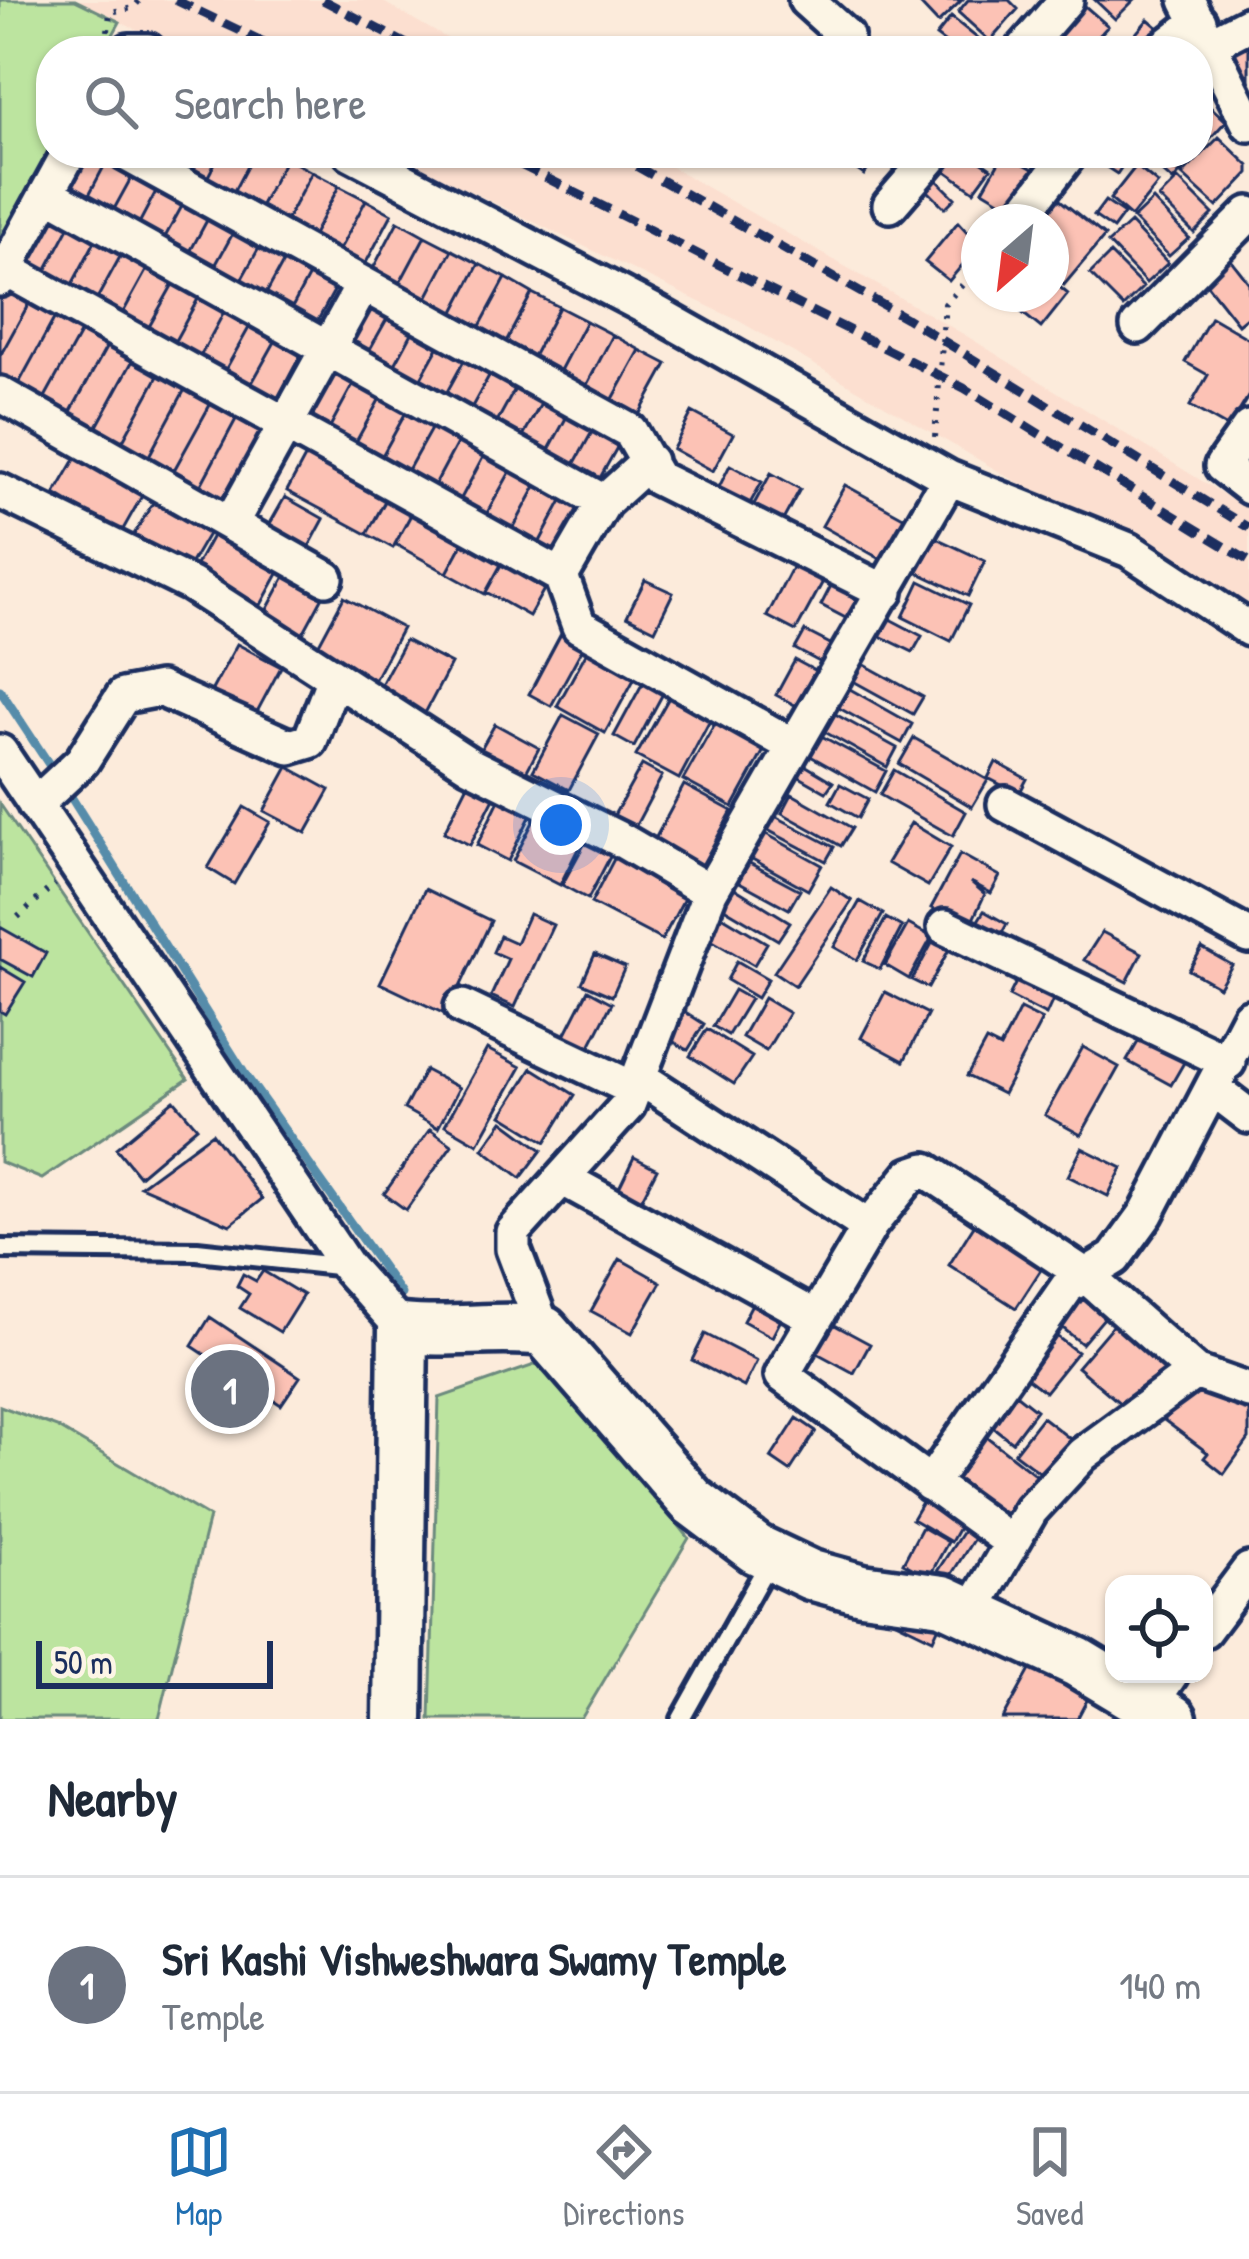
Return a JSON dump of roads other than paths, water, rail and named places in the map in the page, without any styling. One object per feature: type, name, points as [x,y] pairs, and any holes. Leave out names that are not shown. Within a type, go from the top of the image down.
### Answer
[{"type":"street","points":[[806,0],[846,36]]},
{"type":"street","points":[[1035,36],[1066,0]]},
{"type":"street","points":[[1198,22],[1249,23]]},
{"type":"street","points":[[1213,52],[1249,124]]},
{"type":"street","points":[[61,168],[3,274],[561,576],[579,626],[792,745]]},
{"type":"street","points":[[151,168],[630,431],[657,478],[886,592]]},
{"type":"street","points":[[380,168],[655,312],[942,474],[1130,550],[1249,629]]},
{"type":"street","points":[[890,205],[921,168]]},
{"type":"street","points":[[1031,204],[1058,168]]},
{"type":"street","points":[[47,193],[604,502]]},
{"type":"street","points":[[1138,326],[1249,214]]},
{"type":"street","points":[[231,524],[363,285]]},
{"type":"street","points":[[0,394],[326,578]]},
{"type":"street","points":[[1249,428],[1222,466],[1249,487]]},
{"type":"street","points":[[561,576],[604,502],[649,461]]},
{"type":"street","points":[[942,474],[886,592],[792,745],[710,892],[639,1084],[513,1232],[513,1249],[544,1331],[692,1501],[772,1556],[811,1575],[862,1589],[943,1600],[1158,1704]]},
{"type":"street","points":[[0,491],[192,585],[333,681],[470,765],[623,841],[710,892]]},
{"type":"street","points":[[35,805],[75,767],[112,706],[146,688],[190,701],[290,747],[310,741],[333,681]]},
{"type":"street","points":[[0,752],[347,1267],[403,1329],[445,1335],[516,1328],[544,1331]]},
{"type":"street","points":[[1005,804],[1249,936]]},
{"type":"street","points":[[945,927],[1222,1076],[1249,1116]]},
{"type":"street","points":[[462,1007],[639,1084],[871,1224]]},
{"type":"street","points":[[930,1484],[1068,1286],[1114,1258],[1146,1214],[1249,1017]]},
{"type":"street","points":[[1011,1542],[782,1375],[871,1224],[911,1175],[926,1171],[1084,1275],[1195,1372],[1249,1390]]},
{"type":"street","points":[[562,1178],[814,1317]]},
{"type":"street","points":[[398,1719],[403,1329]]},
{"type":"street","points":[[971,1613],[1031,1510],[1084,1454],[1195,1372]]},
{"type":"street","points":[[1213,1618],[1249,1570]]},
{"type":"lane","points":[[0,1249],[197,1251],[347,1267]]},
{"type":"lane","points":[[681,1719],[772,1556]]},
{"type":"waterway","points":[[0,690],[56,775]]},
{"type":"waterway","points":[[66,789],[244,1073],[401,1294]]},
{"type":"railway","points":[[175,0],[251,36]]},
{"type":"railway","points":[[323,0],[391,36]]},
{"type":"railway","points":[[527,168],[964,388],[1249,561]]},
{"type":"railway","points":[[640,168],[906,318],[1249,528]]},
{"type":"place","name":"Sri Kashi Vishweshwara Swamy Temple","points":[[230,1389]]}]
